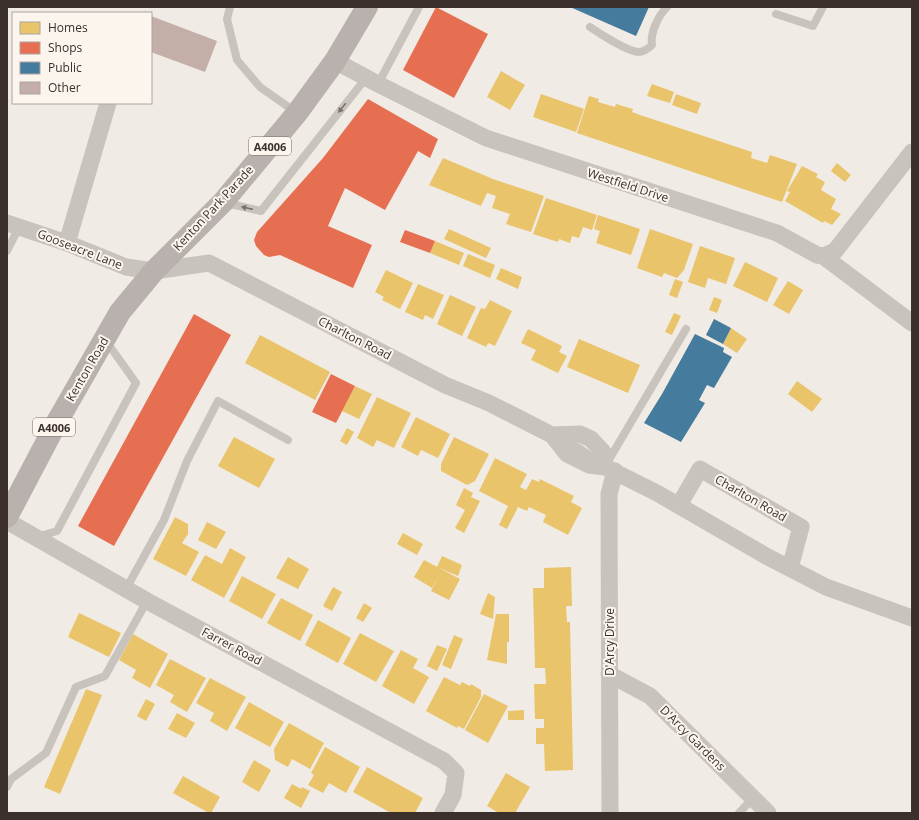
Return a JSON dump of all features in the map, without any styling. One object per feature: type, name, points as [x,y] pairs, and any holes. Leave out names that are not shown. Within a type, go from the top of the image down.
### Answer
[{"type":"main road","name":"Kenton Park Parade","points":[[154,271],[223,202],[297,113],[336,61],[367,7]]},
{"type":"main road","name":"Kenton Road","points":[[7,517],[57,422],[120,312],[154,271]]},
{"type":"street","name":"Westfield Drive","points":[[336,61],[372,81],[486,138],[777,233],[818,255],[823,256],[912,323]]},
{"type":"street","points":[[66,243],[108,104]]},
{"type":"street","points":[[823,256],[835,250],[912,152]]},
{"type":"street","name":"Gooseacre Lane","points":[[13,225],[66,243],[126,267],[154,271]]},
{"type":"street","name":"Charlton Road","points":[[154,271],[209,263],[445,385],[489,403],[552,434],[580,434],[591,440],[603,452],[610,469]]},
{"type":"street","name":"Charlton Road","points":[[552,434],[567,454],[589,465],[610,469],[679,505],[766,556],[826,587],[911,617]]},
{"type":"street","name":"D'Arcy Drive","points":[[610,469],[610,813]]},
{"type":"street","name":"Charlton Road","points":[[679,505],[700,469],[800,527],[790,568]]},
{"type":"street","name":"Farrer Road","points":[[7,520],[147,601],[444,761],[456,773],[453,795],[443,813]]},
{"type":"street","name":"D'Arcy Gardens","points":[[609,674],[650,696],[768,813]]},
{"type":"lane","points":[[230,7],[227,19],[237,60],[260,88],[297,113]]},
{"type":"lane","points":[[223,202],[260,211],[372,81],[418,7]]},
{"type":"lane","points":[[590,27],[606,38],[634,51],[646,51],[652,45],[651,37],[662,11],[667,7]]},
{"type":"lane","points":[[776,14],[813,26],[823,7]]},
{"type":"lane","points":[[7,251],[13,225]]},
{"type":"lane","points":[[610,469],[686,329]]},
{"type":"lane","points":[[37,537],[57,531],[136,383],[104,339]]},
{"type":"lane","points":[[126,589],[164,520],[186,461],[218,400],[288,440]]},
{"type":"lane","points":[[7,787],[11,780],[46,753],[76,687],[105,676],[147,601]]},
{"type":"lane","points":[[739,813],[753,798]]},
{"type":"building: Homes","points":[[501,71],[525,85],[510,110],[487,97]]},
{"type":"building: Homes","points":[[652,84],[674,92],[670,103],[647,96]]},
{"type":"building: Homes","points":[[541,94],[584,109],[576,132],[533,117]]},
{"type":"building: Homes","points":[[676,94],[701,103],[697,114],[672,105]]},
{"type":"building: Homes","points":[[589,96],[599,99],[598,102],[615,107],[616,104],[633,109],[632,112],[640,115],[752,152],[751,158],[767,163],[770,155],[797,164],[782,202],[577,133]]},
{"type":"building: Homes","points":[[443,158],[493,179],[544,196],[531,232],[506,224],[510,214],[492,208],[496,196],[487,193],[481,206],[429,185]]},
{"type":"building: Homes","points":[[837,163],[851,175],[845,182],[831,171]]},
{"type":"building: Homes","points":[[802,166],[818,174],[816,177],[825,182],[821,190],[836,199],[831,209],[841,214],[832,225],[824,221],[823,223],[785,201],[790,192],[787,191]]},
{"type":"building: Homes","points":[[546,198],[597,215],[592,230],[583,227],[579,238],[572,236],[570,243],[559,239],[558,242],[533,234]]},
{"type":"building: Homes","points":[[598,215],[640,229],[631,255],[596,243],[600,231],[594,229]]},
{"type":"building: Homes","points":[[449,229],[491,248],[486,258],[444,239]]},
{"type":"building: Homes","points":[[650,229],[693,244],[684,270],[677,278],[664,273],[662,277],[637,268]]},
{"type":"building: Homes","points":[[435,241],[464,253],[459,265],[430,253]]},
{"type":"building: Homes","points":[[700,246],[735,258],[726,284],[708,278],[705,288],[688,282]]},
{"type":"building: Homes","points":[[468,254],[495,265],[490,278],[463,266]]},
{"type":"building: Homes","points":[[745,262],[778,278],[767,302],[733,286]]},
{"type":"building: Homes","points":[[501,268],[522,277],[518,289],[496,279]]},
{"type":"building: Homes","points":[[386,270],[413,283],[400,309],[382,300],[384,297],[375,292]]},
{"type":"building: Homes","points":[[675,279],[683,282],[677,298],[669,295]]},
{"type":"building: Homes","points":[[788,281],[803,290],[789,314],[773,305]]},
{"type":"building: Homes","points":[[418,284],[444,295],[433,319],[425,315],[423,320],[405,312]]},
{"type":"building: Homes","points":[[450,295],[476,307],[462,336],[437,324]]},
{"type":"building: Homes","points":[[714,297],[722,300],[717,313],[709,310]]},
{"type":"building: Homes","points":[[490,300],[512,311],[495,346],[488,343],[486,347],[467,338],[481,308],[485,309]]},
{"type":"building: Homes","points":[[674,313],[681,316],[672,335],[665,332]]},
{"type":"building: Homes","points":[[731,328],[747,339],[737,353],[723,344]]},
{"type":"building: Homes","points":[[528,329],[562,346],[559,352],[567,356],[558,373],[531,360],[536,350],[521,343]]},
{"type":"building: Homes","points":[[260,335],[330,372],[315,400],[245,363]]},
{"type":"building: Homes","points":[[579,339],[640,365],[628,393],[567,367]]},
{"type":"building: Homes","points":[[797,381],[822,399],[812,412],[788,394]]},
{"type":"building: Homes","points":[[355,386],[372,394],[359,419],[342,411]]},
{"type":"building: Homes","points":[[377,397],[411,413],[394,448],[377,440],[373,447],[357,438]]},
{"type":"building: Homes","points":[[416,417],[450,434],[438,458],[421,450],[418,456],[401,447]]},
{"type":"building: Homes","points":[[347,428],[354,432],[347,445],[340,441]]},
{"type":"building: Homes","points":[[234,437],[275,459],[259,488],[218,466]]},
{"type":"building: Homes","points":[[454,437],[489,454],[475,481],[467,485],[441,471],[441,464]]},
{"type":"building: Homes","points":[[495,458],[527,474],[520,487],[526,490],[532,479],[539,482],[540,479],[574,496],[571,502],[582,508],[568,535],[543,522],[546,515],[529,507],[527,511],[518,507],[507,529],[499,525],[508,506],[479,491]]},
{"type":"building: Homes","points":[[464,488],[473,493],[471,497],[480,501],[464,533],[455,528],[465,510],[456,505]]},
{"type":"building: Homes","points":[[175,517],[188,524],[188,534],[182,543],[199,552],[186,576],[153,559]]},
{"type":"building: Homes","points":[[207,522],[226,532],[216,549],[198,540]]},
{"type":"building: Homes","points":[[403,533],[423,544],[417,555],[397,544]]},
{"type":"building: Homes","points":[[230,548],[246,557],[224,598],[191,580],[205,555],[222,564]]},
{"type":"building: Homes","points":[[442,556],[462,565],[458,576],[437,567]]},
{"type":"building: Homes","points":[[288,557],[309,569],[298,589],[276,578]]},
{"type":"building: Homes","points":[[424,560],[460,579],[449,600],[431,591],[440,574],[432,588],[414,577]]},
{"type":"building: Homes","points":[[571,567],[572,606],[566,606],[567,622],[570,622],[573,770],[545,771],[544,744],[536,744],[536,728],[544,728],[544,719],[535,719],[534,684],[546,684],[545,668],[535,668],[533,588],[544,588],[544,568]]},
{"type":"building: Homes","points":[[242,576],[276,594],[262,619],[229,601]]},
{"type":"building: Homes","points":[[333,587],[342,592],[332,611],[323,606]]},
{"type":"building: Homes","points":[[488,593],[495,597],[493,619],[480,614]]},
{"type":"building: Homes","points":[[281,598],[313,615],[300,641],[267,623]]},
{"type":"building: Homes","points":[[364,603],[372,608],[363,622],[356,618]]},
{"type":"building: Homes","points":[[79,613],[121,633],[109,657],[68,637]]},
{"type":"building: Homes","points":[[496,614],[509,614],[507,664],[487,660]]},
{"type":"building: Homes","points":[[318,620],[351,638],[338,663],[305,645]]},
{"type":"building: Homes","points":[[360,633],[394,651],[376,682],[343,664]]},
{"type":"building: Homes","points":[[133,634],[168,654],[150,688],[132,678],[136,670],[119,660]]},
{"type":"building: Homes","points":[[454,635],[463,639],[451,669],[442,665]]},
{"type":"building: Homes","points":[[437,645],[447,649],[437,671],[427,666]]},
{"type":"building: Homes","points":[[401,650],[418,659],[413,668],[429,677],[414,704],[382,686]]},
{"type":"building: Homes","points":[[170,659],[206,678],[187,712],[170,702],[174,695],[156,685]]},
{"type":"building: Homes","points":[[444,677],[460,685],[462,682],[470,686],[471,684],[481,690],[481,697],[464,729],[458,726],[457,728],[426,711]]},
{"type":"building: Homes","points":[[210,678],[246,697],[227,731],[210,721],[214,713],[196,703]]},
{"type":"building: Homes","points":[[86,689],[102,695],[60,794],[44,787]]},
{"type":"building: Homes","points":[[484,694],[508,706],[488,743],[465,730]]},
{"type":"building: Homes","points":[[146,699],[155,704],[146,721],[137,716]]},
{"type":"building: Homes","points":[[249,702],[284,722],[270,747],[235,728]]},
{"type":"building: Homes","points":[[524,710],[524,720],[508,720],[508,711]]},
{"type":"building: Homes","points":[[177,713],[195,723],[186,738],[168,729]]},
{"type":"building: Homes","points":[[289,723],[324,743],[310,769],[292,759],[288,767],[275,760],[274,749]]},
{"type":"building: Homes","points":[[325,747],[360,767],[346,793],[329,783],[323,793],[308,785],[314,775],[311,773]]},
{"type":"building: Homes","points":[[254,760],[271,770],[259,792],[242,782]]},
{"type":"building: Homes","points":[[367,767],[423,798],[415,813],[391,813],[353,792]]},
{"type":"building: Homes","points":[[506,773],[530,787],[515,813],[499,813],[487,806]]},
{"type":"building: Homes","points":[[183,776],[220,797],[211,813],[173,793]]},
{"type":"building: Homes","points":[[292,784],[301,789],[302,787],[310,791],[301,808],[284,798]]},
{"type":"building: Shops","points":[[436,7],[488,34],[454,98],[403,70]]},
{"type":"building: Shops","points":[[368,99],[438,139],[430,158],[418,151],[385,210],[345,188],[328,226],[372,245],[353,288],[280,255],[269,257],[264,255],[256,246],[254,240],[257,232],[323,158]]},
{"type":"building: Shops","points":[[405,230],[435,241],[430,253],[400,242]]},
{"type":"building: Shops","points":[[194,314],[231,335],[114,546],[78,526]]},
{"type":"building: Shops","points":[[331,374],[355,386],[336,423],[312,412]]},
{"type":"building: Public","points":[[570,7],[649,7],[636,36]]},
{"type":"building: Public","points":[[714,319],[731,328],[723,344],[706,335]]},
{"type":"building: Public","points":[[695,334],[724,348],[723,352],[732,357],[714,388],[707,385],[699,400],[705,403],[681,442],[644,423]]},
{"type":"building: Other","points":[[152,16],[217,41],[205,72],[152,52]]}]
